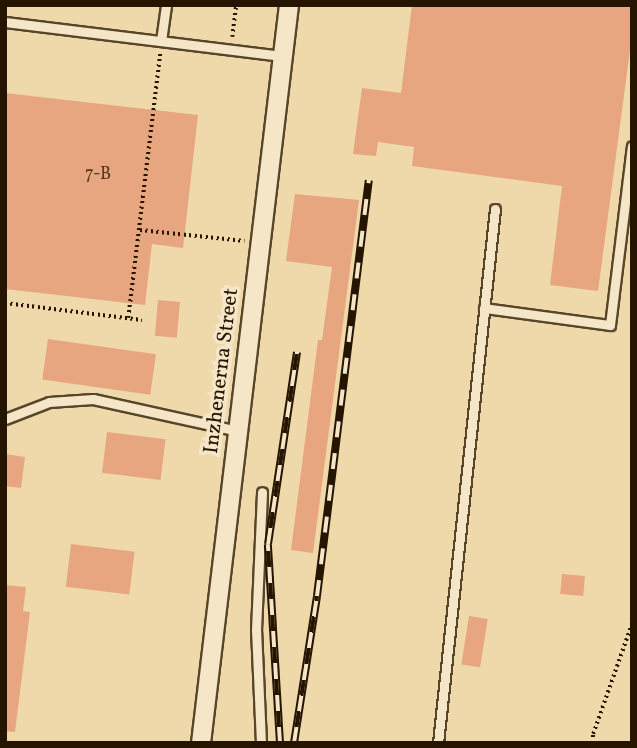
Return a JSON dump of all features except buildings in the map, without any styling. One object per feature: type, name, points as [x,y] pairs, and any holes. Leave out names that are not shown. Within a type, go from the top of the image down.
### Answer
[{"type":"street","name":"Inzhenerna Street","points":[[201,743],[289,5]]},
{"type":"lane","points":[[161,41],[166,5]]},
{"type":"lane","points":[[5,22],[282,55]]},
{"type":"lane","points":[[484,308],[610,325],[632,146]]},
{"type":"lane","points":[[438,743],[495,209]]},
{"type":"lane","points":[[5,419],[49,402],[93,399],[238,431]]},
{"type":"lane","points":[[261,743],[256,630],[262,492]]},
{"type":"path","points":[[231,49],[236,5]]},
{"type":"path","points":[[128,318],[161,41]]},
{"type":"path","points":[[139,230],[249,241]]},
{"type":"path","points":[[5,303],[142,320]]},
{"type":"path","points":[[592,743],[632,623]]},
{"type":"railway","points":[[294,743],[317,596],[369,180]]},
{"type":"railway","points":[[280,743],[268,544],[297,352]]}]
